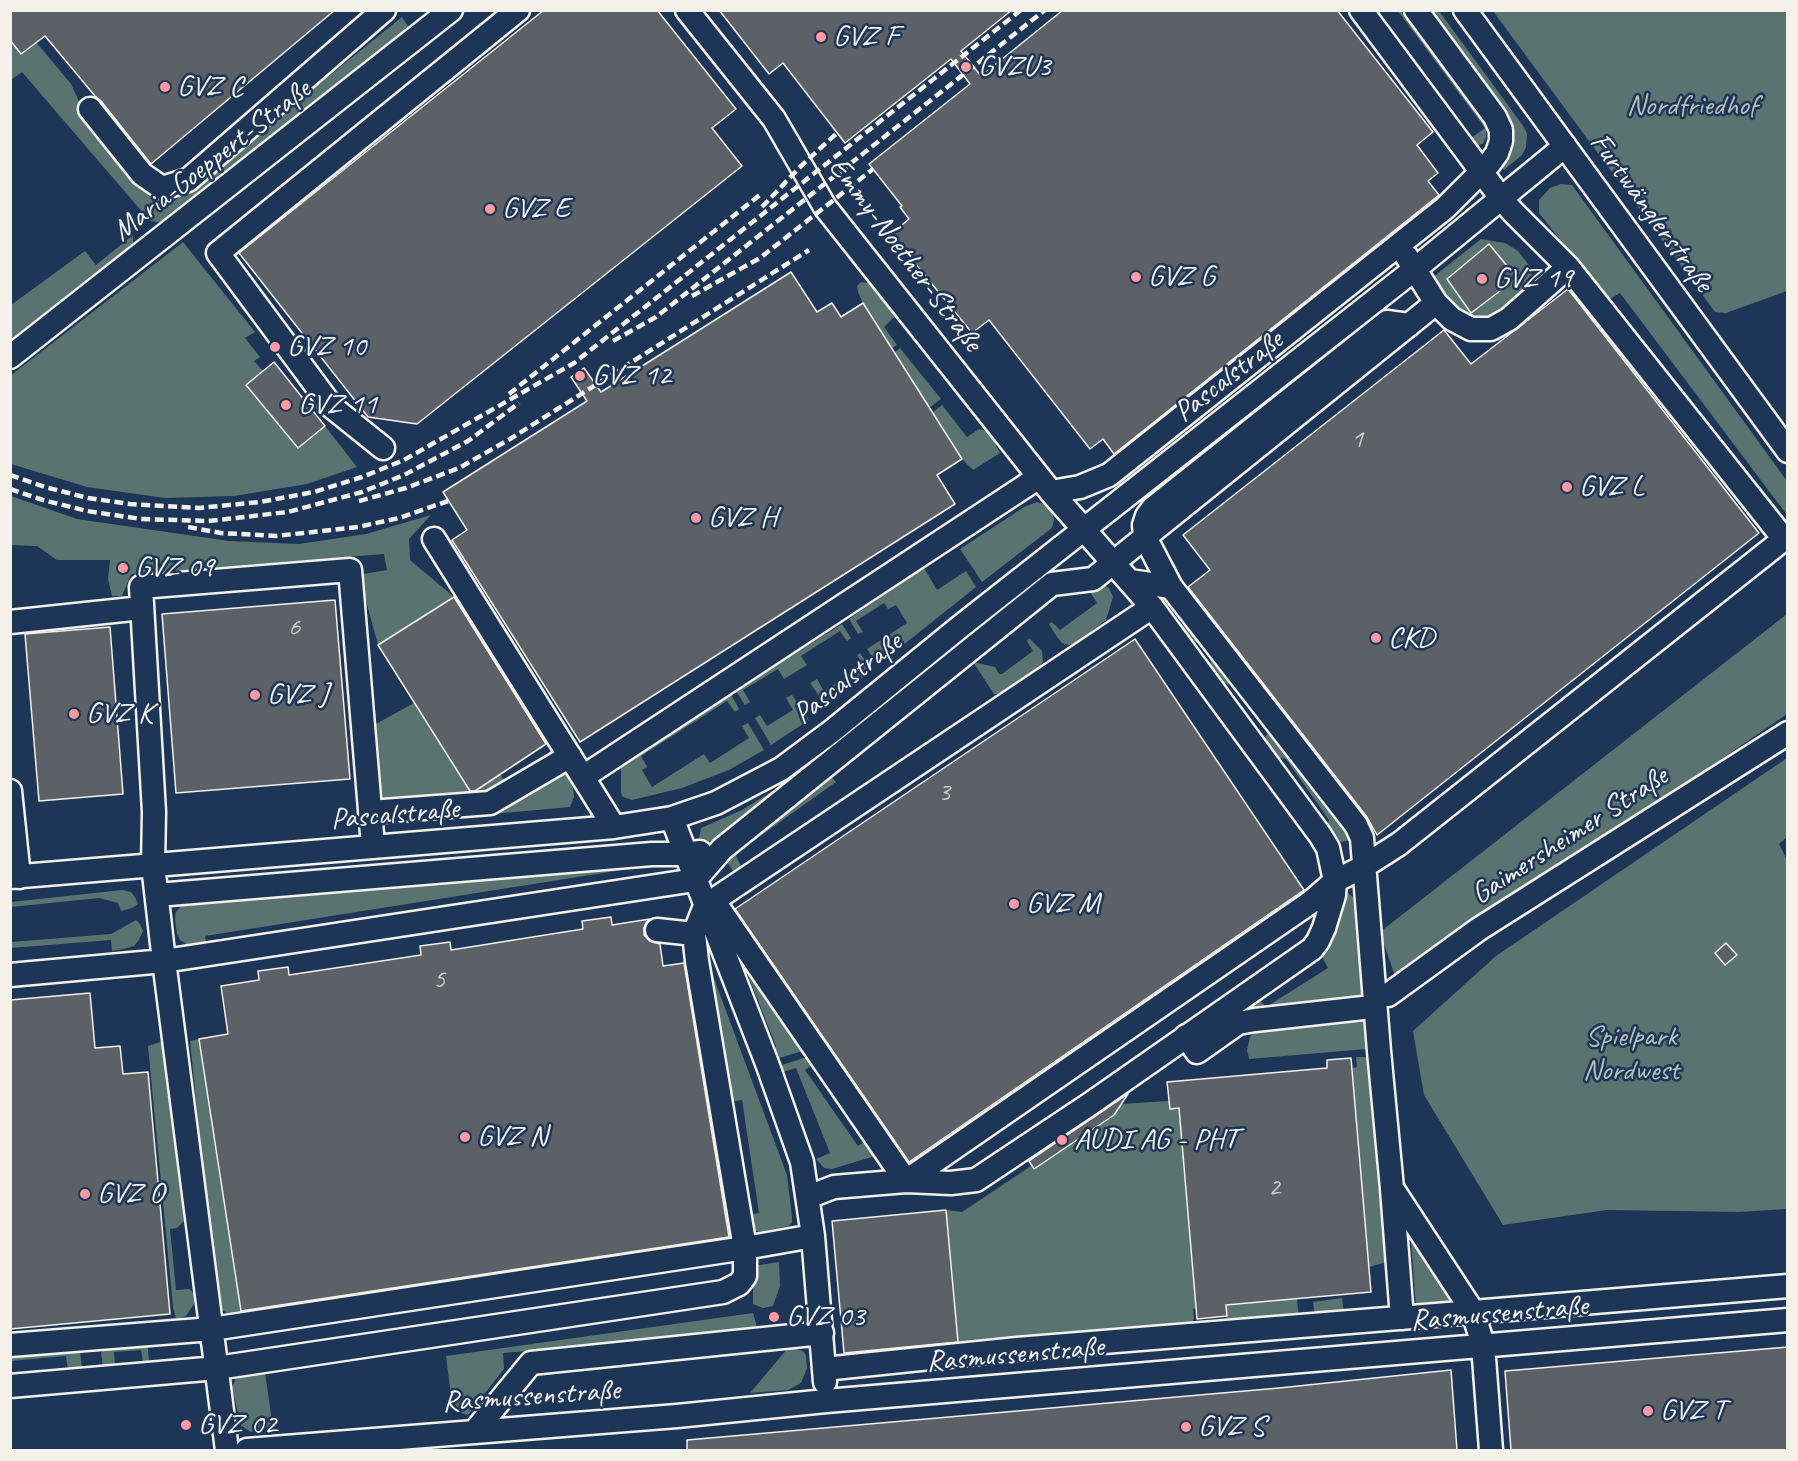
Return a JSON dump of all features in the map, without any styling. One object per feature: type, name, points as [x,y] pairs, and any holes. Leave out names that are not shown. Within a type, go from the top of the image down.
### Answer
[{"type":"street","points":[[90,109],[142,174],[162,188],[188,180],[384,10]]},
{"type":"street","name":"Maria-Goeppert-Straße","points":[[17,352],[451,10]]},
{"type":"street","points":[[383,448],[332,406],[218,254],[518,10]]},
{"type":"street","name":"Emmy-Noether-Straße","points":[[687,10],[774,119],[825,207],[1045,484],[1152,607],[1324,842],[1328,848],[1335,881]]},
{"type":"street","points":[[906,1181],[1311,902],[1335,881],[1363,867],[1399,844],[1784,539],[1568,267],[1501,198],[1361,10]]},
{"type":"street","points":[[583,777],[1045,484],[1080,487],[1109,475],[1445,208],[1482,172],[1497,153],[1501,141],[1501,130],[1495,117],[1416,10]]},
{"type":"street","name":"Furtwänglerstraße","points":[[1466,10],[1788,451]]},
{"type":"street","name":"Pascalstraße","points":[[15,877],[614,827],[672,818],[716,802],[781,769],[866,705],[961,626],[1415,269],[1565,146]]},
{"type":"street","points":[[1399,244],[1436,303],[1452,319],[1471,329],[1491,329],[1509,319],[1568,267]]},
{"type":"street","points":[[10,975],[164,961],[695,880],[722,849],[1052,584],[1093,579],[1113,562],[1146,526],[1153,508],[1387,322],[1409,325],[1436,303]]},
{"type":"street","points":[[1109,475],[1128,495],[1146,526],[1171,587],[1356,825],[1362,838],[1402,1318]]},
{"type":"street","points":[[434,539],[614,827]]},
{"type":"street","points":[[227,1450],[153,865],[154,812],[141,587],[350,570],[374,846]]},
{"type":"street","points":[[1130,581],[1171,587]]},
{"type":"street","points":[[10,1386],[217,1368],[723,1292],[739,1284],[745,1276],[745,1248],[693,934],[709,903],[1152,607]]},
{"type":"street","points":[[10,622],[142,608]]},
{"type":"street","name":"Gaimersheimer Straße","points":[[1388,994],[1479,929],[1788,733]]},
{"type":"street","points":[[370,812],[490,803],[570,756]]},
{"type":"street","points":[[10,791],[15,877]]},
{"type":"street","points":[[672,818],[695,880],[709,903],[906,1181]]},
{"type":"street","points":[[157,895],[629,856],[685,854],[722,849]]},
{"type":"street","points":[[808,1197],[834,1187],[906,1181],[951,1184],[976,1180],[1090,1104],[1192,1044],[1233,1016],[1312,949],[1324,928],[1332,903],[1335,881]]},
{"type":"street","points":[[709,903],[802,1162],[813,1236],[826,1401]]},
{"type":"street","points":[[657,930],[693,934]]},
{"type":"street","points":[[1233,1016],[1255,1020],[1363,1008]]},
{"type":"street","points":[[1392,1188],[1473,1312],[1483,1345],[1491,1450]]},
{"type":"street","points":[[10,1345],[212,1329],[813,1236]]},
{"type":"street","points":[[824,1369],[1017,1349],[1788,1286]]},
{"type":"street","name":"Rasmussenstraße","points":[[247,1450],[677,1416],[826,1401],[1788,1320]]},
{"type":"street","points":[[476,1431],[531,1363],[822,1333]]},
{"type":"street","points":[[1017,1349],[1019,1385]]},
{"type":"green space","points":[[10,11],[71,84],[83,110],[156,204],[168,206],[402,17],[409,28],[171,224],[150,221],[22,72],[11,80]]},
{"type":"green space","points":[[1398,11],[1401,11],[1486,127],[1483,144],[1477,145],[1471,138],[1485,128]]},
{"type":"green space","points":[[1426,11],[1439,11],[1524,127],[1527,134],[1526,147],[1522,155],[1504,170],[1501,166],[1509,152],[1512,140],[1511,130]]},
{"type":"green space","name":"Nordfriedhof","points":[[1493,11],[1787,11],[1787,291],[1726,313],[1715,312]]},
{"type":"green space","points":[[1561,184],[1572,185],[1787,481],[1787,515],[1620,293],[1608,300],[1539,213],[1539,200],[1550,188]]},
{"type":"green space","points":[[133,235],[133,248],[11,342],[11,305],[85,251],[96,265]]},
{"type":"green space","points":[[1481,239],[1505,243],[1518,251],[1532,269],[1533,283],[1526,295],[1504,313],[1485,320],[1472,320],[1435,293],[1432,278]]},
{"type":"green space","points":[[183,242],[255,332],[245,338],[260,357],[254,361],[263,371],[246,385],[297,448],[325,426],[357,467],[307,484],[234,496],[165,498],[87,487],[11,464],[10,376]]},
{"type":"green space","points":[[861,282],[873,286],[895,316],[884,327],[897,345],[892,348],[863,303],[857,286]]},
{"type":"green space","points":[[900,348],[941,399],[929,408],[894,353]]},
{"type":"green space","points":[[942,405],[967,437],[979,429],[988,431],[1000,453],[973,470],[962,459],[932,413]]},
{"type":"green space","points":[[11,496],[77,519],[229,541],[299,544],[366,534],[431,515],[409,539],[410,560],[454,597],[378,645],[365,597],[363,574],[387,570],[384,554],[131,574],[122,596],[112,596],[108,579],[110,560],[57,560],[37,546],[11,545]]},
{"type":"green space","points":[[1037,502],[1047,505],[1052,512],[1054,520],[1052,528],[982,582],[960,549],[1024,507]]},
{"type":"green space","points":[[924,568],[937,590],[966,571],[976,587],[878,665],[867,649],[907,623],[896,605],[888,609],[884,603],[856,621],[863,632],[858,634],[849,619]]},
{"type":"green space","points":[[1098,585],[1109,588],[1113,597],[1106,620],[1076,643],[1069,645],[1062,643],[1049,624],[1052,622],[1060,630],[1097,603],[1090,592]]},
{"type":"green space","points":[[1787,614],[1787,714],[1397,982],[1380,932]]},
{"type":"green space","points":[[1189,620],[1354,836],[1351,840],[1341,842],[1326,826],[1329,820],[1286,759],[1276,757],[1264,739],[1268,733],[1232,685],[1222,683],[1210,666],[1212,657],[1201,643],[1192,643],[1182,625]]},
{"type":"green space","points":[[842,624],[851,638],[847,641],[840,631],[801,656],[807,665],[784,679],[778,669],[743,690],[750,702],[745,705],[736,691]]},
{"type":"green space","points":[[1029,638],[1042,651],[1043,662],[1000,694],[994,694],[973,662],[995,667],[999,674],[1002,674],[1033,651],[1027,641]]},
{"type":"green space","points":[[860,653],[872,671],[826,706],[810,683],[817,679],[824,691],[864,666],[857,655]]},
{"type":"green space","points":[[730,693],[739,709],[735,712],[727,701],[641,756],[647,767],[642,770],[652,787],[704,754],[710,763],[749,738],[742,726],[748,723],[764,750],[729,770],[682,788],[632,800],[623,797],[621,765]]},
{"type":"green space","points":[[792,695],[809,720],[771,745],[755,718],[760,715],[767,726],[793,710],[786,698]]},
{"type":"green space","points":[[414,703],[471,793],[500,774],[509,788],[492,798],[381,804],[372,730],[374,725]]},
{"type":"green space","name":"Spielpark Nordwest","points":[[1787,758],[1787,837],[1779,844],[1788,862],[1787,1209],[1739,1212],[1607,1210],[1503,1225],[1424,1095],[1413,1031],[1496,956]]},
{"type":"green space","points":[[564,770],[573,788],[574,797],[570,807],[493,814],[492,807]]},
{"type":"green space","points":[[803,772],[718,840],[712,842],[699,838],[701,828],[742,810]]},
{"type":"green space","points":[[828,773],[836,782],[735,854],[742,868],[735,874],[726,860]]},
{"type":"green space","points":[[660,864],[205,936],[207,948],[191,947],[180,940],[175,919],[176,912],[189,901]]},
{"type":"green space","points":[[122,890],[131,892],[138,904],[121,911],[118,903],[99,898],[11,907],[11,902]]},
{"type":"green space","points":[[1348,893],[1353,897],[1356,907],[1362,996],[1349,1000],[1244,1011],[1258,998],[1266,1007],[1328,968],[1321,955],[1327,949]]},
{"type":"green space","points":[[136,920],[143,931],[134,946],[124,949],[112,951],[111,940],[11,948],[11,942],[111,934]]},
{"type":"green space","points":[[706,957],[787,1175],[792,1218],[792,1223],[788,1226],[759,1232],[752,1229],[745,1215],[759,1213],[742,1100],[728,1102]]},
{"type":"green space","points":[[742,960],[812,1048],[776,1059],[774,1052],[776,1046]]},
{"type":"green space","points":[[1364,1019],[1367,1049],[1249,1059],[1247,1050],[1250,1037],[1261,1029],[1301,1023],[1302,1027]]},
{"type":"green space","points":[[199,1039],[242,1313],[228,1314],[217,1306],[190,1041]]},
{"type":"green space","points":[[163,1041],[184,1221],[177,1228],[170,1229],[176,1290],[189,1289],[194,1293],[194,1304],[186,1316],[176,1319],[148,1046]]},
{"type":"green space","points":[[816,1054],[817,1061],[805,1070],[858,1146],[870,1138],[877,1151],[875,1156],[832,1169],[824,1168],[816,1159],[830,1153],[796,1068],[783,1072],[779,1066]]},
{"type":"green space","points":[[1356,1057],[1369,1057],[1387,1262],[1369,1267],[1352,1068],[1357,1067]]},
{"type":"green space","points":[[1169,1101],[1170,1109],[1179,1109],[1196,1308],[1193,1309],[1194,1319],[1185,1331],[958,1345],[946,1210],[962,1212],[1031,1166],[1033,1170],[1113,1115],[1121,1104]]},
{"type":"green space","points":[[1410,1230],[1449,1298],[1445,1307],[1416,1307]]},
{"type":"green space","points":[[779,1262],[780,1286],[773,1306],[763,1308],[753,1304],[753,1266]]},
{"type":"green space","points":[[1342,1298],[1344,1314],[1315,1318],[1313,1302]]},
{"type":"green space","points":[[1297,1299],[1299,1320],[1227,1326],[1226,1305]]},
{"type":"green space","points":[[753,1313],[758,1331],[503,1353],[504,1369],[468,1415],[453,1411],[446,1356]]},
{"type":"green space","points":[[144,1345],[148,1348],[149,1362],[143,1362],[141,1350],[114,1352],[115,1367],[103,1368],[101,1353],[104,1349]]},
{"type":"green space","points":[[788,1348],[800,1350],[806,1356],[807,1368],[801,1383],[788,1390],[750,1393]]},
{"type":"green space","points":[[80,1350],[82,1369],[68,1370],[66,1356],[11,1361],[11,1357]]},
{"type":"green space","points":[[265,1373],[273,1428],[251,1432],[241,1426],[232,1387],[237,1376]]},
{"type":"building","name":"GVZ C","points":[[10,10],[335,10],[151,164],[45,36],[21,54],[10,40]]},
{"type":"building","name":"GVZ E","points":[[544,10],[657,10],[736,109],[712,128],[742,166],[417,424],[368,417],[239,253]]},
{"type":"building","name":"GVZ G","points":[[719,10],[1012,10],[961,51],[981,76],[1063,10],[1337,10],[1433,132],[1417,145],[1438,173],[1428,181],[1439,195],[1114,454],[1103,439],[1090,449],[989,320],[972,333],[891,234],[909,219],[900,207],[902,206],[869,164],[970,84],[951,59],[845,143],[783,63],[769,74]]},
{"type":"building","name":"GVZ 19","points":[[1489,244],[1517,278],[1471,313],[1447,279]]},
{"type":"building","name":"GVZ H","points":[[791,272],[817,312],[832,303],[841,317],[863,303],[962,459],[937,475],[955,504],[580,742],[452,540],[467,530],[443,492],[587,401],[571,377],[584,368],[601,392]]},
{"type":"building","points":[[1568,289],[1759,533],[1377,835],[1367,817],[1188,587],[1210,570],[1183,535],[1444,330],[1471,364]]},
{"type":"building","name":"GVZ 11","points":[[274,362],[325,426],[298,448],[246,385]]},
{"type":"building","points":[[454,597],[546,744],[475,791],[470,791],[378,645]]},
{"type":"building","name":"GVZ J","points":[[335,600],[350,779],[176,793],[162,614]]},
{"type":"building","name":"GVZ K","points":[[110,627],[123,794],[39,801],[25,634]]},
{"type":"building","name":"GVZ M","points":[[1135,639],[1304,890],[909,1162],[735,909]]},
{"type":"building","name":"GVZ N","points":[[611,917],[612,925],[650,919],[644,928],[644,935],[650,941],[660,944],[663,966],[684,963],[729,1237],[241,1311],[199,1039],[228,1034],[221,986],[259,980],[258,971],[288,967],[289,975],[421,955],[420,946],[450,942],[451,950],[583,929],[582,921]]},
{"type":"building","points":[[1726,943],[1737,955],[1725,965],[1715,953]]},
{"type":"building","name":"GVZ O","points":[[90,993],[95,1048],[120,1046],[123,1074],[148,1072],[170,1314],[10,1329],[10,1000]]},
{"type":"building","points":[[1351,1058],[1371,1292],[1226,1305],[1227,1316],[1197,1319],[1179,1108],[1170,1109],[1167,1082],[1327,1068],[1327,1060]]},
{"type":"building","points":[[1128,1094],[1114,1115],[1034,1169],[1029,1161]]},
{"type":"building","points":[[946,1210],[958,1342],[844,1353],[832,1221]]},
{"type":"building","name":"GVZ T","points":[[1788,1347],[1788,1450],[1511,1450],[1505,1371]]},
{"type":"building","points":[[1451,1370],[1457,1450],[687,1450],[687,1440],[1279,1388]]},
{"type":"railway","points":[[10,475],[88,498],[130,504],[199,508],[260,502],[314,492],[362,477],[404,460],[574,363],[1021,10]]},
{"type":"railway","points":[[613,341],[656,317],[1045,10]]},
{"type":"railway","points":[[762,207],[837,133]]},
{"type":"railway","points":[[692,296],[760,258],[873,169]]},
{"type":"railway","points":[[509,394],[761,194]]},
{"type":"railway","points":[[359,501],[406,488],[459,468],[510,439],[809,250]]},
{"type":"railway","points":[[10,489],[87,511],[141,519],[208,521],[288,512],[362,492],[404,475],[468,441],[519,403]]},
{"type":"railway","points":[[188,527],[221,533],[276,536],[358,527],[399,518],[448,501]]},
{"type":"place","name":"GVZ F","points":[[821,37]]},
{"type":"place","name":"GVZU3","points":[[966,67]]},
{"type":"place","name":"GVZ C","points":[[165,87]]},
{"type":"place","name":"GVZ E","points":[[490,209]]},
{"type":"place","name":"GVZ G","points":[[1136,277]]},
{"type":"place","name":"GVZ 19","points":[[1482,279]]},
{"type":"place","name":"GVZ 10","points":[[275,347]]},
{"type":"place","name":"GVZ 12","points":[[580,376]]},
{"type":"place","name":"GVZ 11","points":[[286,405]]},
{"type":"place","name":"GVZ L","points":[[1567,487]]},
{"type":"place","name":"GVZ H","points":[[696,518]]},
{"type":"place","name":"GVZ 09","points":[[123,568]]},
{"type":"place","name":"CKD","points":[[1376,638]]},
{"type":"place","name":"GVZ J","points":[[255,695]]},
{"type":"place","name":"GVZ K","points":[[74,714]]},
{"type":"place","name":"GVZ M","points":[[1014,904]]},
{"type":"place","name":"GVZ N","points":[[465,1137]]},
{"type":"place","name":"AUDI AG - PHT","points":[[1062,1140]]},
{"type":"place","name":"GVZ O","points":[[85,1194]]},
{"type":"place","name":"GVZ 03","points":[[774,1317]]},
{"type":"place","name":"GVZ T","points":[[1648,1411]]},
{"type":"place","name":"GVZ 02","points":[[186,1425]]},
{"type":"place","name":"GVZ S","points":[[1186,1427]]}]
